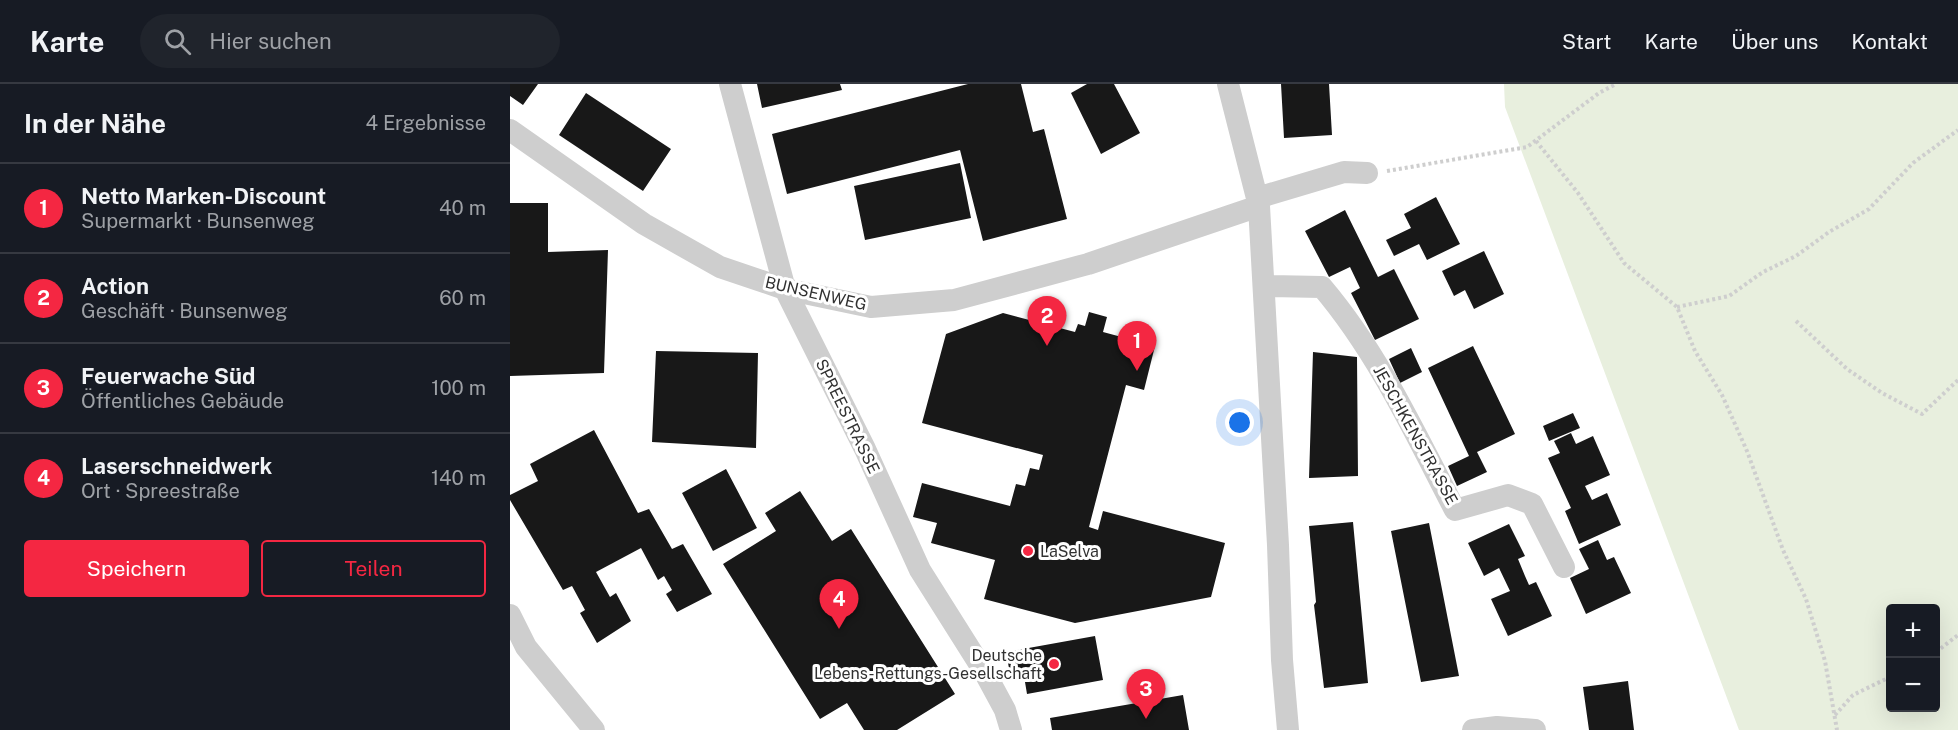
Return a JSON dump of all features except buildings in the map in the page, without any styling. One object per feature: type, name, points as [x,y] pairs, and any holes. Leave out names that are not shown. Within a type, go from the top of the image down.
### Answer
[{"type":"street","name":"SPREESTRASSE","points":[[730,84],[785,289],[866,449],[920,570],[986,673],[1005,710],[1011,730]]},
{"type":"street","points":[[1228,84],[1258,202],[1278,545],[1282,660],[1288,730]]},
{"type":"street","name":"BUNSENWEG","points":[[510,130],[644,224],[720,267],[785,289],[871,307],[954,300],[1088,264],[1258,202]]},
{"type":"street","points":[[1258,202],[1344,172],[1367,172]]},
{"type":"street","name":"JESCHKENSTRASSE","points":[[1264,286],[1322,287],[1346,316],[1378,365],[1455,510],[1508,495],[1532,504],[1564,567]]},
{"type":"street","points":[[510,615],[526,647],[594,730]]},
{"type":"street","points":[[1473,730],[1497,727],[1535,730]]},
{"type":"path","points":[[1367,172],[1527,147],[1599,93],[1616,84]]},
{"type":"path","points":[[1677,308],[1729,296],[1763,272],[1796,256],[1829,232],[1869,209],[1913,163],[1958,130]]},
{"type":"path","points":[[1536,141],[1578,193],[1624,263],[1677,308],[1695,351],[1722,395],[1747,451],[1783,550],[1806,599],[1825,661],[1837,730]]},
{"type":"path","points":[[1796,321],[1847,369],[1882,393],[1922,414],[1958,380]]},
{"type":"path","points":[[1940,648],[1958,634]]},
{"type":"path","points":[[1834,716],[1853,695],[1886,679]]},
{"type":"green space","points":[[1504,84],[1958,84],[1958,730],[1739,730],[1505,107]]},
{"type":"place","name":"Action","points":[[1047,346]]},
{"type":"place","name":"Netto Marken-Discount","points":[[1137,371]]},
{"type":"place","name":"LaSelva","points":[[1028,551]]},
{"type":"place","name":"Laserschneidwerk","points":[[839,629]]},
{"type":"place","name":"Deutsche Lebens-Rettungs-Gesellschaft","points":[[1054,664]]},
{"type":"place","name":"Feuerwache Süd","points":[[1146,719]]}]
